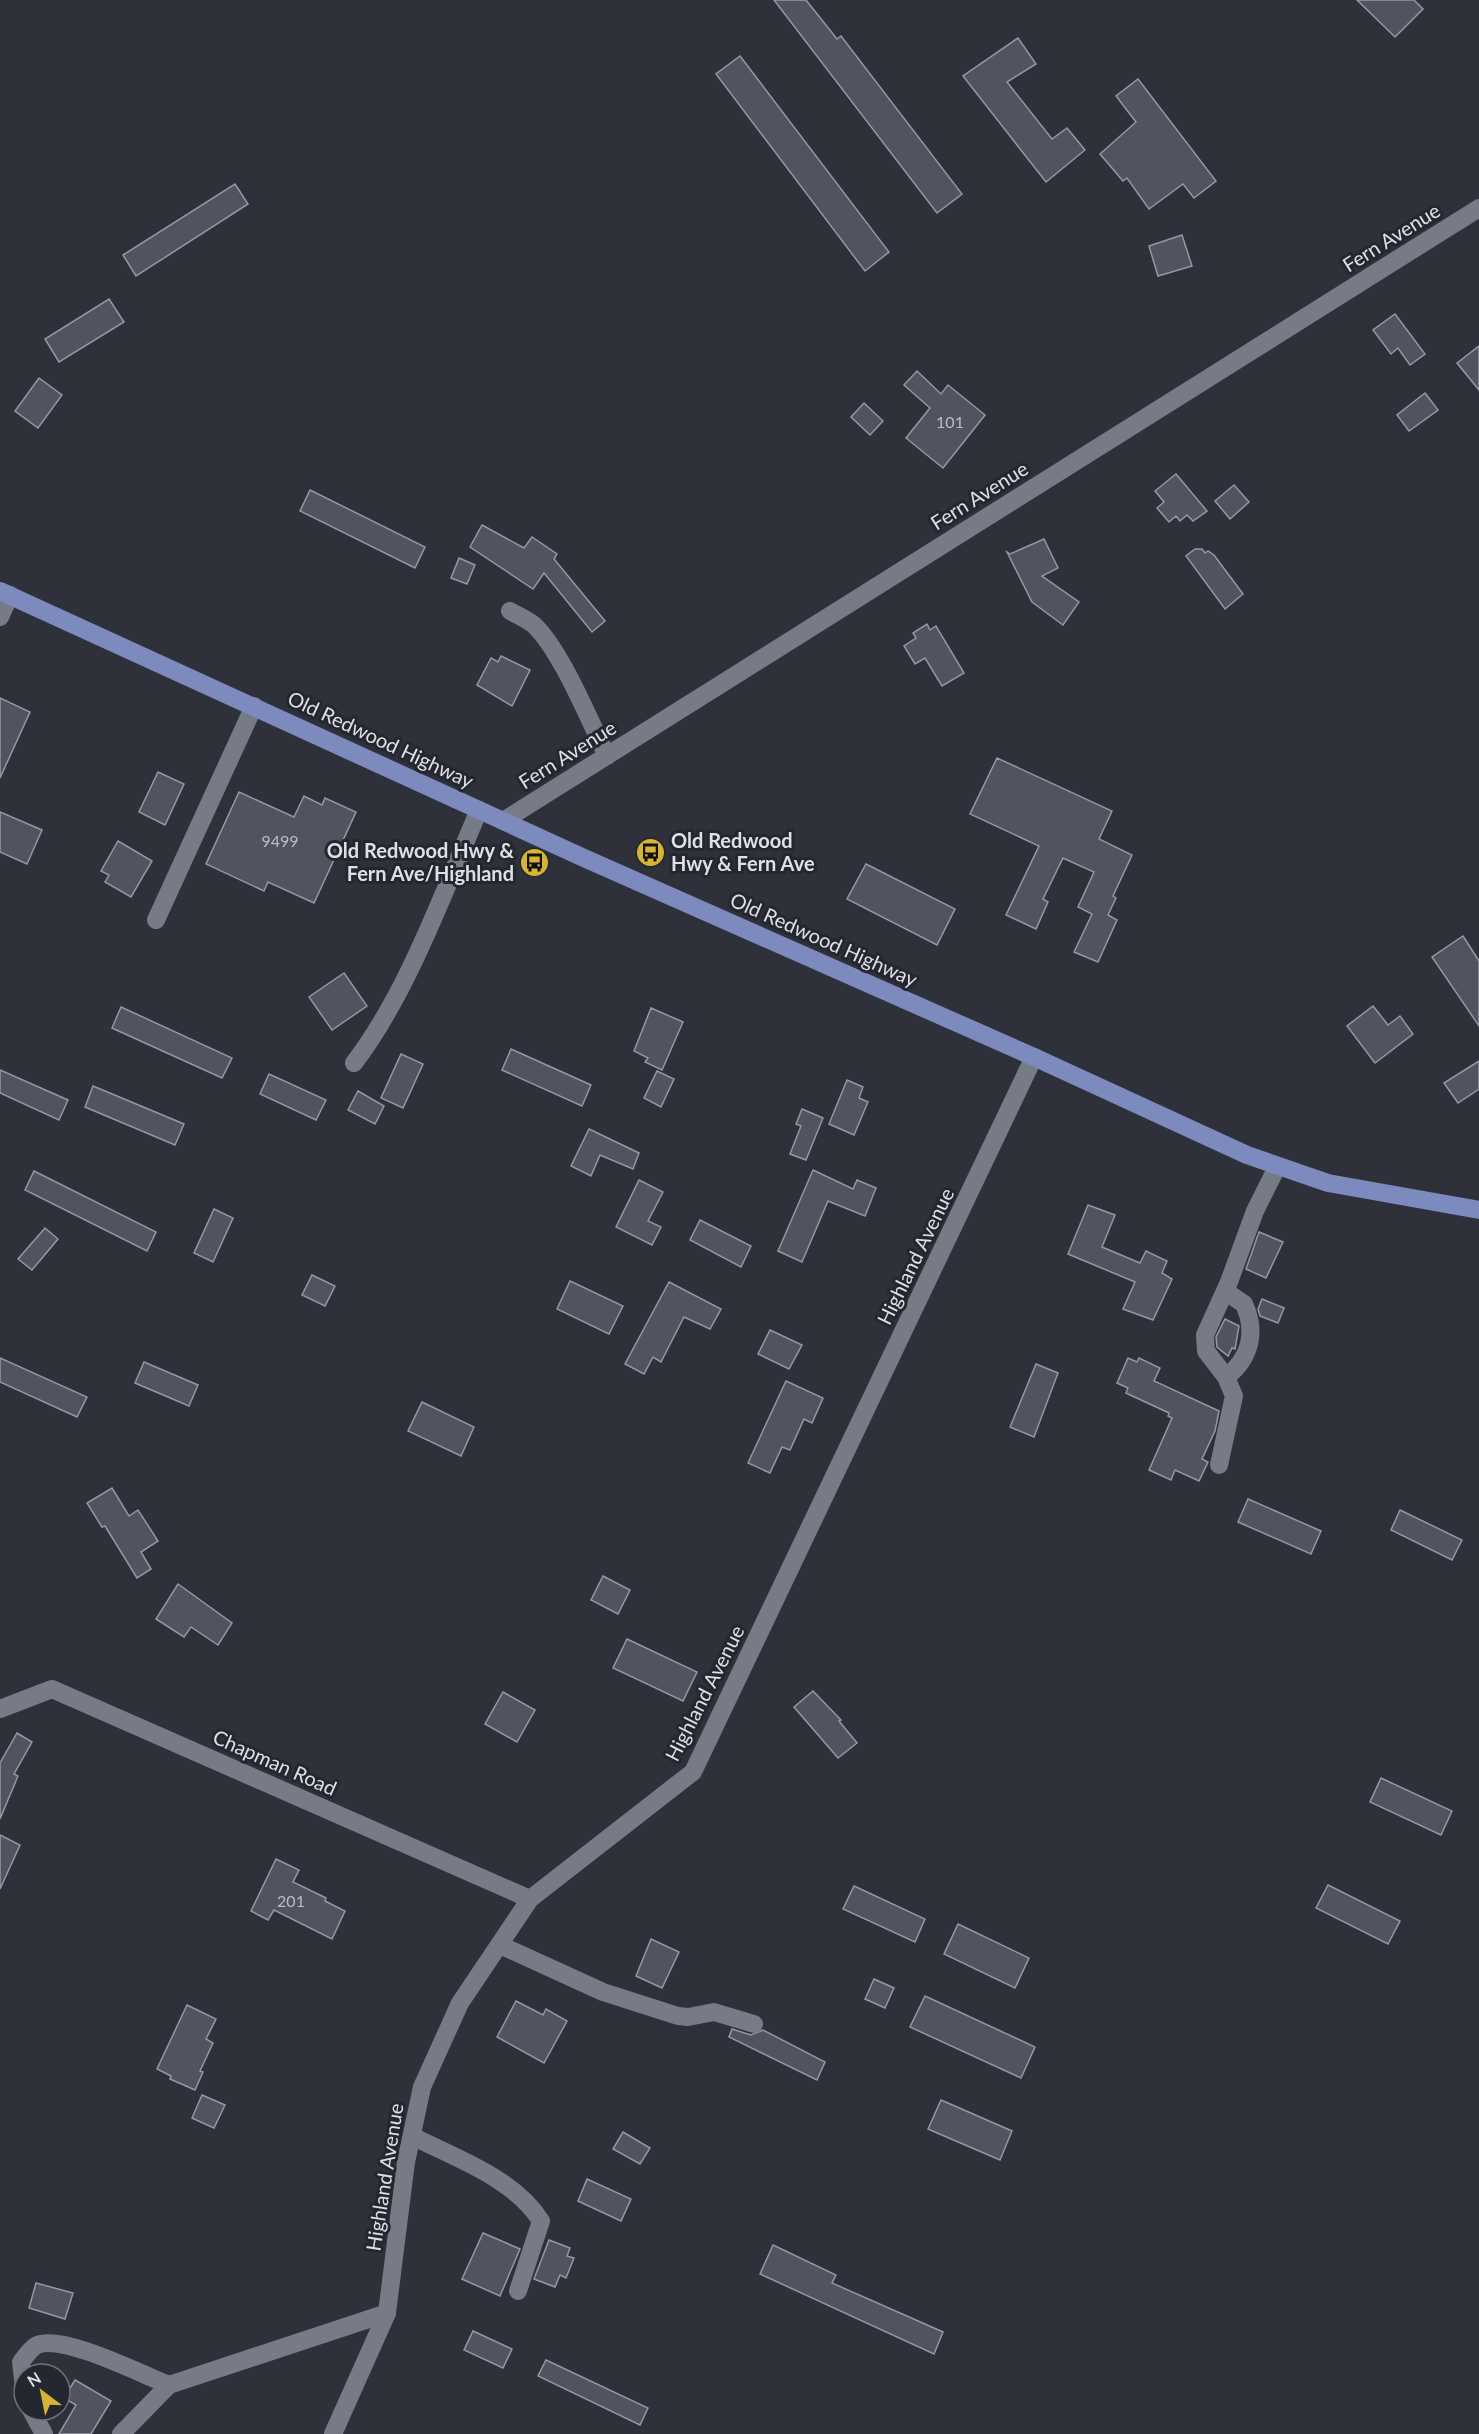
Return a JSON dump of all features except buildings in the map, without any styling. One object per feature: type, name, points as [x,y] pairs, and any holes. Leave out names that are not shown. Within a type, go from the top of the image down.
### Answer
[{"type":"main road","name":"Old Redwood Highway","points":[[5,593],[503,821],[1277,1167],[1329,1183],[1479,1210]]},
{"type":"street","name":"Fern Avenue","points":[[503,821],[1479,208]]},
{"type":"street","points":[[0,617],[5,593]]},
{"type":"street","points":[[510,611],[533,625],[566,672],[607,756]]},
{"type":"street","points":[[156,920],[255,706]]},
{"type":"street","points":[[354,1063],[374,1038],[422,943],[479,810]]},
{"type":"street","name":"Highland Avenue","points":[[333,2434],[387,2313],[411,2136],[422,2087],[460,2003],[530,1899],[693,1772],[1034,1057]]},
{"type":"street","points":[[1219,1465],[1234,1396],[1226,1377],[1206,1351],[1205,1335],[1225,1291],[1255,1211],[1277,1167]]},
{"type":"street","points":[[1225,1291],[1244,1304],[1252,1335],[1244,1358],[1226,1377]]},
{"type":"street","name":"Chapman Road","points":[[0,1709],[52,1689],[530,1899]]},
{"type":"street","points":[[500,1945],[603,1992],[678,2016],[688,2017],[714,2012],[754,2024]]},
{"type":"street","points":[[411,2136],[485,2173],[530,2204],[541,2221],[518,2291]]},
{"type":"street","points":[[121,2434],[169,2385],[387,2313]]},
{"type":"street","points":[[21,2362],[35,2346],[54,2342],[75,2347],[169,2385]]},
{"type":"place","name":"Old Redwood Hwy & Fern Ave","points":[[650,852]]},
{"type":"place","name":"Old Redwood Hwy & Fern Ave/Highland","points":[[535,862]]}]
